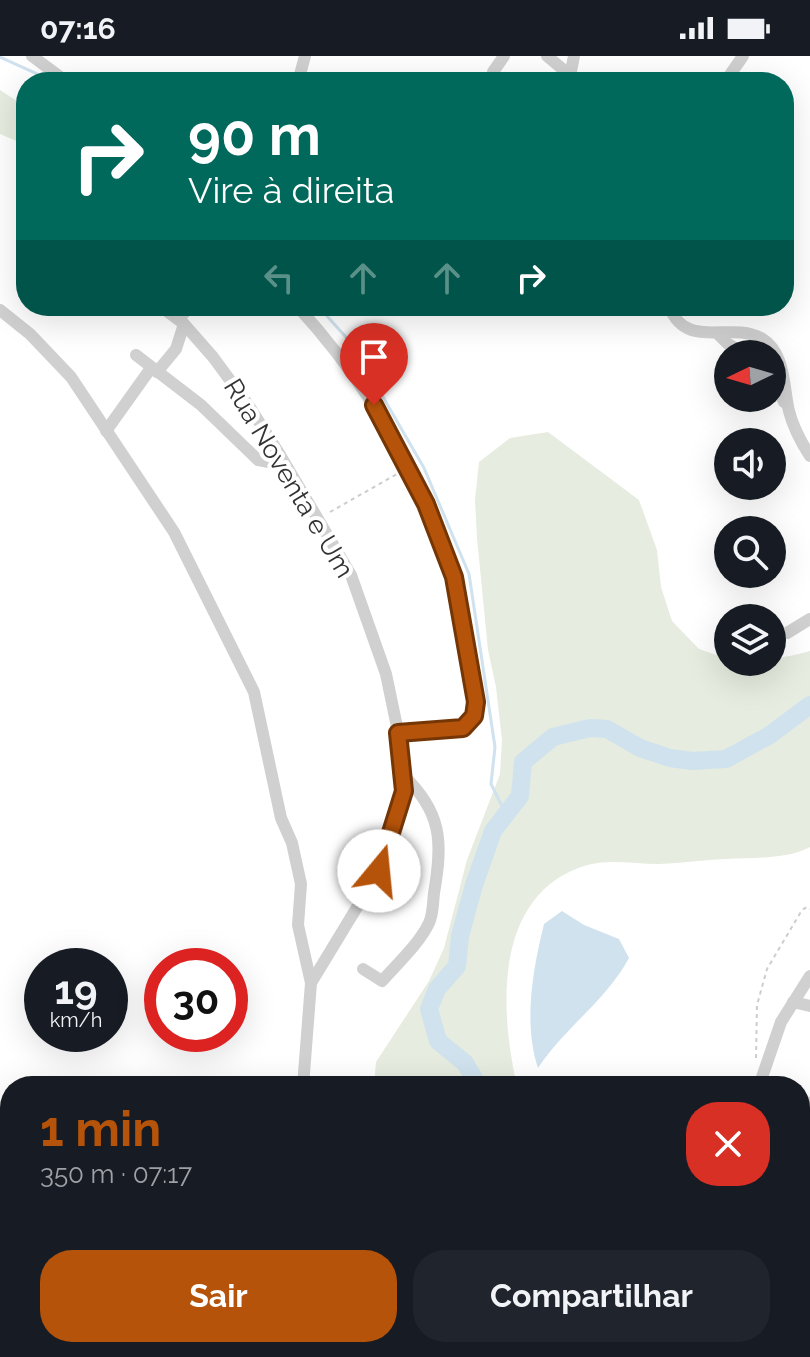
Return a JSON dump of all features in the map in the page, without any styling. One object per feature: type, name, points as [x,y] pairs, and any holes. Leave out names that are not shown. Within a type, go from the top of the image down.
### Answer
[{"type":"street","points":[[32,56],[54,72]]},
{"type":"street","points":[[547,56],[566,72]]},
{"type":"street","points":[[0,310],[30,334],[71,377],[174,532],[254,692],[281,818],[298,863],[301,884],[300,944],[311,983],[304,1076]]},
{"type":"street","name":"Rua Noventa e Um","points":[[173,316],[249,406],[280,455],[351,575],[386,674],[398,733],[404,791],[379,871],[311,983]]},
{"type":"street","points":[[106,431],[154,370],[176,349],[185,316]]},
{"type":"street","points":[[305,316],[374,405],[426,504],[454,577],[476,702],[474,716],[463,728],[398,733]]},
{"type":"street","points":[[674,316],[685,329],[718,334],[742,333],[760,338],[773,349],[780,363],[789,411]]},
{"type":"street","points":[[718,334],[724,340]]},
{"type":"street","points":[[136,355],[201,405],[258,460],[269,462],[280,455]]},
{"type":"street","points":[[786,405],[810,456]]},
{"type":"street","points":[[787,633],[810,619]]},
{"type":"street","points":[[363,969],[382,981],[429,923],[439,862],[439,835],[426,802],[403,775]]},
{"type":"street","points":[[762,1076],[772,1045],[810,976]]},
{"type":"street","points":[[793,1002],[810,1006]]},
{"type":"path","points":[[318,519],[409,468]]},
{"type":"path","points":[[756,1060],[757,1005],[767,969],[802,910],[810,909]]},
{"type":"shaded area","points":[[0,90],[16,100],[16,141],[0,134]]},
{"type":"shaded area","points":[[548,432],[639,500],[657,550],[661,587],[672,621],[699,649],[714,654],[714,676],[786,676],[786,657],[810,651],[810,847],[769,857],[659,864],[600,863],[581,867],[552,882],[531,904],[518,930],[510,960],[507,1025],[515,1076],[375,1076],[376,1062],[429,981],[444,948],[467,860],[500,774],[502,740],[488,650],[477,538],[475,500],[479,462],[510,438]]},
{"type":"water","points":[[562,911],[584,925],[619,939],[629,958],[609,988],[538,1068],[530,1015],[533,977],[544,924]]},
{"type":"waterway","points":[[0,57],[33,72]]},
{"type":"waterway","points":[[327,316],[353,345],[424,468],[469,574],[495,747],[491,784],[505,812]]},
{"type":"waterway","points":[[473,1076],[465,1063],[438,1041],[429,1009],[437,989],[457,966],[460,936],[474,885],[493,831],[520,796],[523,762],[553,737],[590,728],[607,729],[640,748],[670,758],[692,761],[726,759],[770,735],[810,705]]},
{"type":"route","points":[[374,405],[426,504],[454,577],[476,702],[474,716],[463,728],[398,733],[404,791],[379,871]]}]
